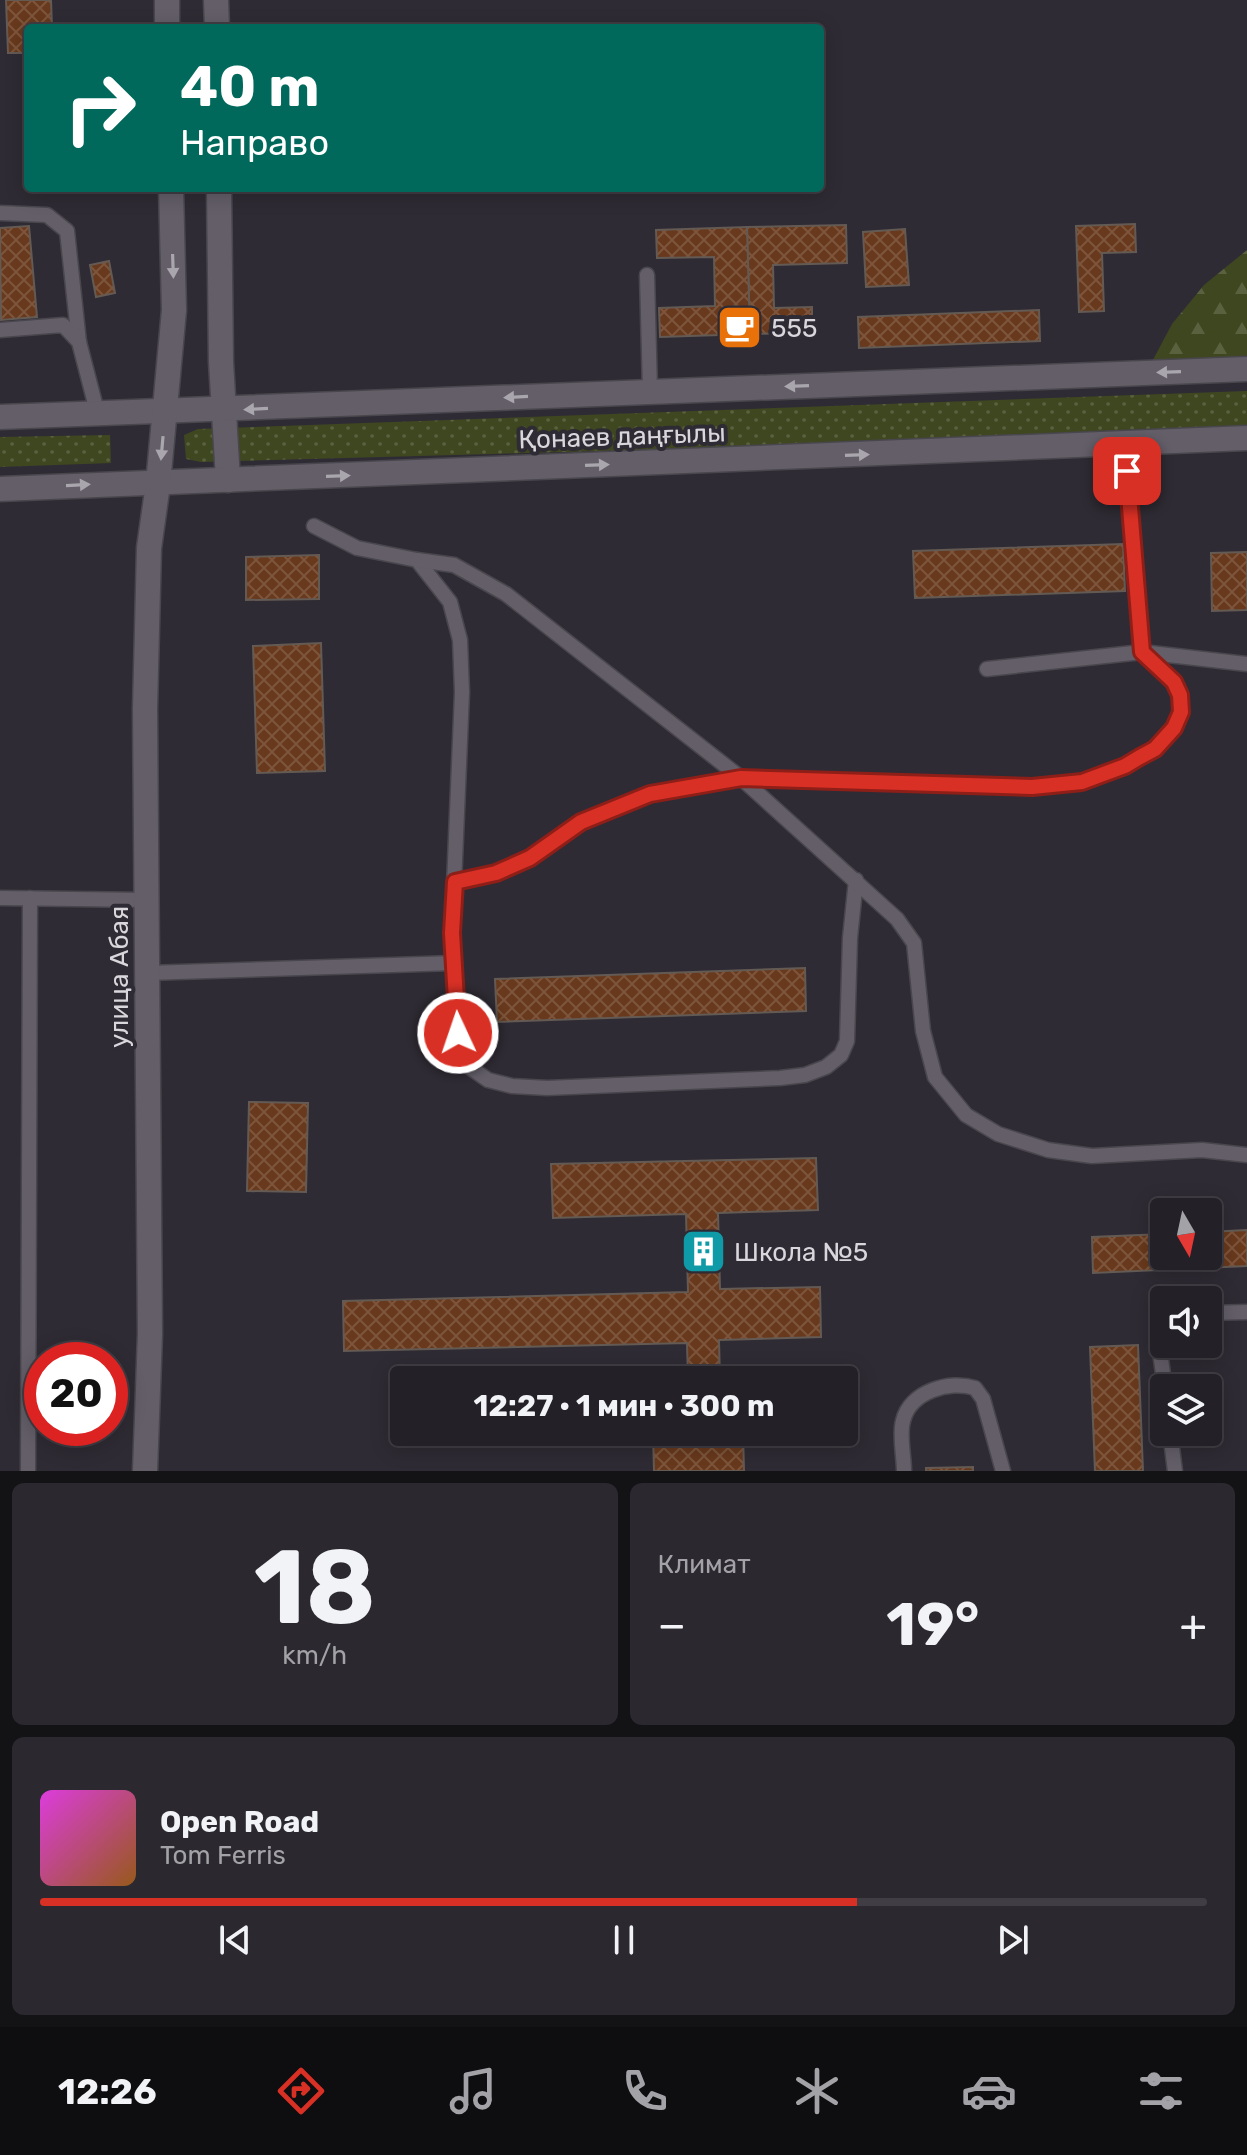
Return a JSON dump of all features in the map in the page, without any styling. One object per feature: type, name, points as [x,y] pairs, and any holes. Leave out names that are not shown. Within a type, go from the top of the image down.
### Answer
[{"type":"main road","points":[[167,0],[167,24]]},
{"type":"main road","points":[[216,0],[217,24]]},
{"type":"main road","name":"улица Абая","points":[[145,1471],[150,1334],[145,709],[149,548],[174,310],[171,192]]},
{"type":"main road","points":[[219,192],[223,410],[228,480]]},
{"type":"main road","name":"Қонаев даңғылы","points":[[0,417],[1247,369]]},
{"type":"main road","name":"Қонаев даңғылы","points":[[0,489],[1247,438]]},
{"type":"lane","points":[[0,213],[47,215],[67,231],[79,342],[98,415]]},
{"type":"lane","points":[[647,275],[650,391]]},
{"type":"lane","points":[[0,330],[63,325],[79,342]]},
{"type":"lane","points":[[455,882],[496,873],[530,858],[581,822],[650,794],[741,778],[1032,787],[1082,782],[1125,766],[1155,749],[1174,728],[1181,712],[1180,695],[1174,682],[1142,652],[1125,444]]},
{"type":"lane","points":[[314,526],[357,548],[454,565],[506,594],[741,778],[856,880],[897,919],[914,943],[923,1031],[935,1077],[966,1115],[998,1134],[1048,1150],[1092,1156],[1202,1150],[1247,1155]]},
{"type":"lane","points":[[417,560],[450,602],[460,640],[462,692],[452,933],[458,1033],[468,1066],[488,1080],[512,1086],[547,1088],[683,1084],[805,1075],[826,1067],[841,1055],[847,1041],[850,938],[856,880]]},
{"type":"lane","points":[[987,669],[1142,652],[1247,664]]},
{"type":"lane","points":[[0,898],[147,900]]},
{"type":"lane","points":[[28,1471],[30,898]]},
{"type":"lane","points":[[147,973],[454,963]]},
{"type":"lane","points":[[1222,1313],[1247,1312]]},
{"type":"lane","points":[[904,1471],[903,1421],[912,1404],[928,1392],[948,1384],[975,1388],[983,1399],[1003,1471]]},
{"type":"lane","points":[[1172,1446],[1175,1471]]},
{"type":"green space","points":[[1247,250],[1247,369],[1146,373],[1172,324],[1204,285]]},
{"type":"green space","points":[[1247,391],[1247,433],[201,462],[186,459],[184,435],[198,429]]},
{"type":"green space","points":[[110,435],[111,463],[0,467],[0,437]]},
{"type":"building","points":[[6,0],[51,0],[52,24],[24,24],[24,53],[8,53]]},
{"type":"building","points":[[1135,224],[1136,252],[1102,253],[1104,311],[1079,312],[1076,226]]},
{"type":"building","points":[[846,225],[847,263],[773,265],[774,308],[812,307],[812,333],[750,334],[747,227]]},
{"type":"building","points":[[29,226],[37,317],[1,320],[0,228]]},
{"type":"building","points":[[747,227],[750,334],[660,337],[659,308],[715,306],[714,257],[657,258],[656,230]]},
{"type":"building","points":[[905,229],[909,285],[866,287],[863,232]]},
{"type":"building","points":[[109,261],[115,293],[96,297],[90,265]]},
{"type":"building","points":[[1039,310],[1040,341],[859,348],[858,317]]},
{"type":"building","points":[[1123,544],[1125,591],[915,598],[913,551]]},
{"type":"building","points":[[1247,552],[1247,610],[1212,611],[1211,553]]},
{"type":"building","points":[[319,555],[319,599],[246,600],[246,557]]},
{"type":"building","points":[[321,643],[325,771],[257,773],[253,646]]},
{"type":"building","points":[[805,968],[806,1011],[497,1022],[495,979]]},
{"type":"building","points":[[249,1102],[308,1103],[306,1192],[247,1191]]},
{"type":"building","name":"Школа №5","points":[[816,1158],[818,1210],[718,1213],[720,1289],[820,1287],[821,1337],[719,1340],[720,1366],[688,1366],[687,1343],[344,1351],[343,1301],[688,1292],[686,1214],[553,1218],[551,1164]]},
{"type":"building","points":[[1247,1230],[1247,1266],[1222,1267],[1222,1231]]},
{"type":"building","points":[[1150,1235],[1150,1270],[1159,1270],[1093,1273],[1092,1237]]},
{"type":"building","points":[[1138,1345],[1143,1471],[1095,1471],[1090,1347]]},
{"type":"building","points":[[653,1446],[743,1446],[744,1471],[654,1471]]},
{"type":"building","points":[[973,1467],[973,1471],[926,1471],[926,1468]]},
{"type":"place","name":"555","points":[[740,328]]},
{"type":"place","name":"Школа №5","points":[[703,1252]]},
{"type":"route","points":[[458,1033],[452,933],[455,882],[496,873],[530,858],[581,822],[650,794],[741,778],[1032,787],[1082,782],[1125,766],[1155,749],[1174,728],[1181,712],[1180,695],[1174,682],[1142,652],[1127,471]]}]
